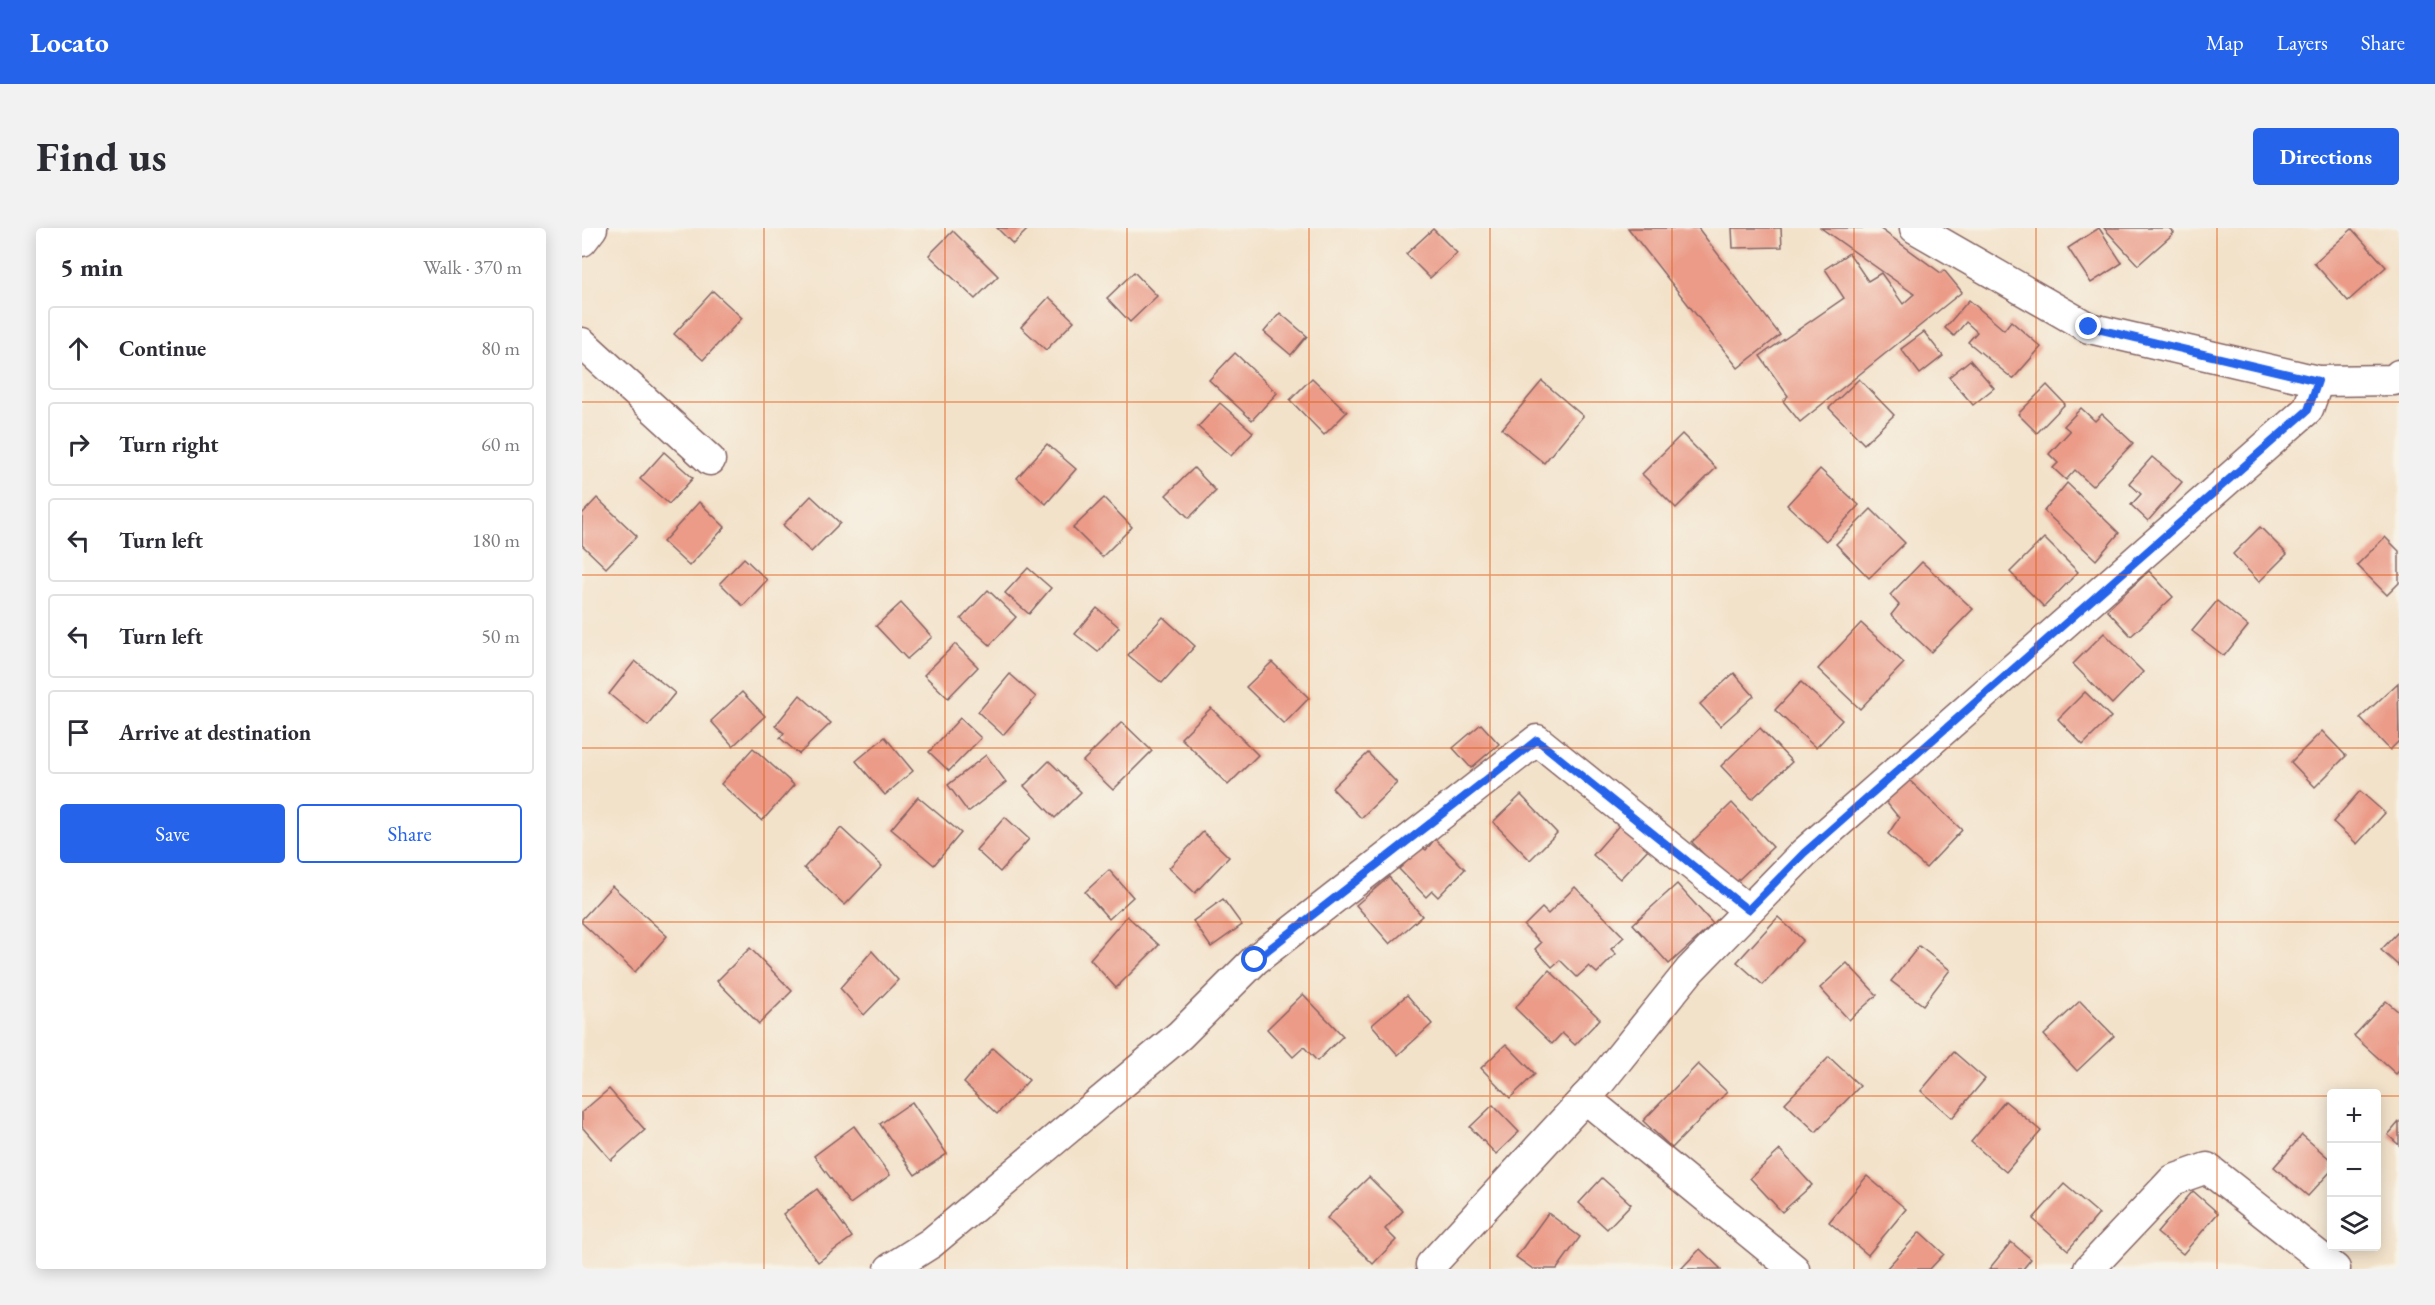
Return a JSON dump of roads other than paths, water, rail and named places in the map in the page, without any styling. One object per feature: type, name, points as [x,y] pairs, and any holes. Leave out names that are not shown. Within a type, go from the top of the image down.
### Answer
[{"type":"street","points":[[582,242],[592,228]]},
{"type":"street","points":[[1915,228],[2089,327],[2318,381],[2397,380]]},
{"type":"street","points":[[582,343],[710,460]]},
{"type":"street","points":[[1431,1265],[1585,1098],[1690,970],[1804,853],[2308,410],[2318,381]]},
{"type":"street","points":[[890,1269],[930,1243],[1180,1035],[1255,960],[1537,740],[1748,910]]},
{"type":"street","points":[[1585,1098],[1794,1269]]},
{"type":"street","points":[[2089,1269],[2173,1180],[2207,1168],[2335,1269]]}]
